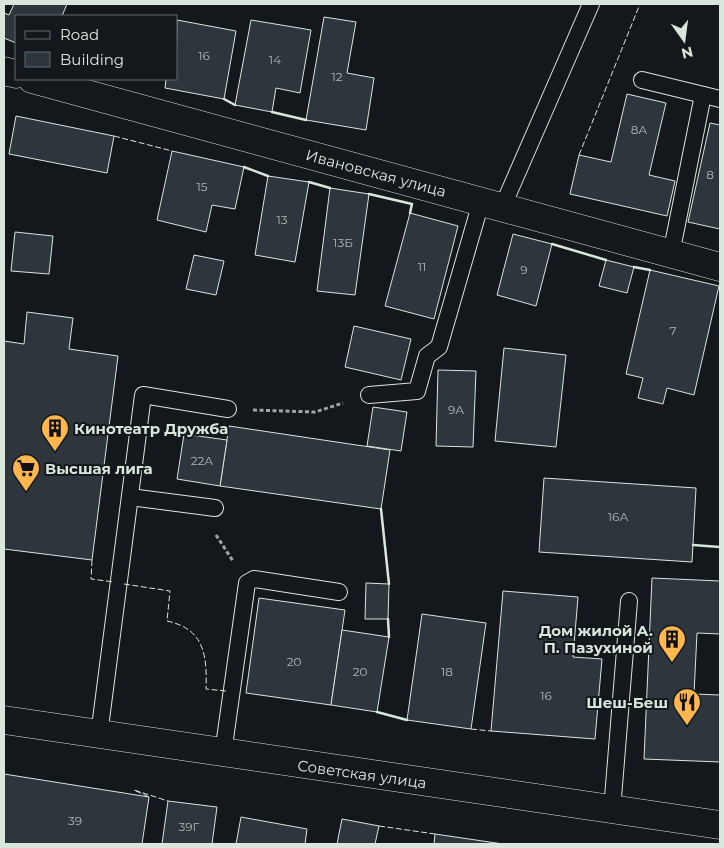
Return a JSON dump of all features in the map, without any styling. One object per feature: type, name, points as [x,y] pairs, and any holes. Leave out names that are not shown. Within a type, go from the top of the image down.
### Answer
[{"type":"main road","name":"Ивановская улица","points":[[36,80],[720,267]]},
{"type":"main road","name":"Советская улица","points":[[4,720],[720,825]]},
{"type":"lane","points":[[369,395],[417,391],[428,356],[440,347],[491,205],[591,4]]},
{"type":"lane","points":[[642,80],[720,99]]},
{"type":"lane","points":[[671,254],[703,95]]},
{"type":"lane","points":[[99,735],[143,395],[228,409]]},
{"type":"lane","points":[[130,497],[215,508]]},
{"type":"lane","points":[[224,753],[247,583],[254,579],[339,592]]},
{"type":"lane","points":[[612,810],[629,601]]},
{"type":"path","points":[[228,409],[315,412],[369,395]]},
{"type":"path","points":[[199,506],[247,583]]},
{"type":"building","points":[[14,4],[67,4],[62,15],[15,15],[15,43],[4,38],[4,13],[9,15]]},
{"type":"building","points":[[324,17],[356,22],[347,73],[374,78],[366,130],[306,120]]},
{"type":"building","points":[[178,20],[236,31],[224,99],[165,88],[166,80],[178,80]]},
{"type":"building","points":[[251,20],[311,30],[300,93],[276,88],[272,112],[235,105]]},
{"type":"building","points":[[627,94],[666,103],[649,175],[675,181],[667,216],[570,194],[579,155],[611,162]]},
{"type":"building","points":[[16,116],[114,136],[107,173],[9,154]]},
{"type":"building","points":[[710,123],[720,125],[720,229],[688,222]]},
{"type":"building","points":[[172,151],[244,167],[235,209],[212,205],[206,232],[157,220]]},
{"type":"building","points":[[268,176],[309,182],[295,262],[255,255]]},
{"type":"building","points":[[330,188],[369,194],[355,295],[317,291]]},
{"type":"building","points":[[410,213],[458,226],[434,319],[385,306]]},
{"type":"building","points":[[15,232],[53,236],[49,274],[11,271]]},
{"type":"building","points":[[513,234],[552,244],[536,306],[497,295]]},
{"type":"building","points":[[194,255],[224,261],[216,295],[186,289]]},
{"type":"building","points":[[606,260],[634,267],[627,293],[599,286]]},
{"type":"building","points":[[650,270],[719,286],[694,395],[667,388],[663,404],[638,398],[643,378],[626,374]]},
{"type":"building","name":"Кинотеатр Дружба","points":[[27,312],[73,318],[69,349],[118,356],[92,560],[4,549],[4,341],[24,344]]},
{"type":"building","points":[[354,326],[411,339],[401,380],[345,367]]},
{"type":"building","points":[[504,348],[566,355],[556,447],[495,441]]},
{"type":"building","points":[[438,370],[476,371],[473,447],[436,446]]},
{"type":"building","points":[[373,407],[407,412],[401,451],[367,446]]},
{"type":"building","points":[[229,426],[390,450],[381,509],[220,486]]},
{"type":"building","points":[[184,434],[227,440],[220,486],[177,479]]},
{"type":"building","points":[[544,478],[696,488],[692,562],[539,552]]},
{"type":"building","name":"Дом жилой А. П. Пазухиной","points":[[652,578],[720,581],[720,634],[697,633],[694,694],[720,695],[720,762],[644,759]]},
{"type":"building","points":[[366,583],[389,584],[388,619],[365,619]]},
{"type":"building","points":[[503,591],[578,597],[573,657],[602,659],[595,739],[491,731]]},
{"type":"building","points":[[259,598],[345,610],[331,705],[246,693]]},
{"type":"building","points":[[422,614],[486,623],[471,729],[407,720]]},
{"type":"building","points":[[342,630],[389,637],[377,712],[331,705]]},
{"type":"building","points":[[4,774],[149,797],[142,844],[4,844]]},
{"type":"building","points":[[168,801],[217,807],[212,844],[162,844]]},
{"type":"building","points":[[241,817],[307,829],[305,844],[236,844]]},
{"type":"building","points":[[342,819],[379,826],[375,844],[337,844]]},
{"type":"building","points":[[435,834],[503,844],[434,844]]},
{"type":"fence","points":[[579,155],[640,4]]},
{"type":"fence","points":[[114,136],[172,151]]},
{"type":"fence","points":[[92,560],[91,579],[114,582]]},
{"type":"fence","points":[[124,584],[170,591],[167,621],[180,625],[196,637],[204,655],[206,689],[226,691]]},
{"type":"fence","points":[[471,729],[491,731]]},
{"type":"fence","points":[[149,797],[134,790],[168,801]]},
{"type":"fence","points":[[379,826],[435,834]]},
{"type":"wall","points":[[224,99],[235,105]]},
{"type":"wall","points":[[272,112],[306,120]]},
{"type":"wall","points":[[244,167],[268,176]]},
{"type":"wall","points":[[309,182],[330,188]]},
{"type":"wall","points":[[369,194],[412,204],[410,213]]},
{"type":"wall","points":[[552,244],[606,260]]},
{"type":"wall","points":[[634,267],[650,270]]},
{"type":"wall","points":[[381,509],[389,584]]},
{"type":"wall","points":[[693,545],[720,547]]},
{"type":"wall","points":[[388,619],[389,637]]},
{"type":"wall","points":[[377,712],[407,720]]},
{"type":"place","name":"Кинотеатр Дружба","points":[[55,452]]},
{"type":"place","name":"Высшая лига","points":[[26,492]]},
{"type":"place","name":"Дом жилой А. П. Пазухиной","points":[[672,663]]},
{"type":"place","name":"Шеш-Беш","points":[[687,726]]}]
